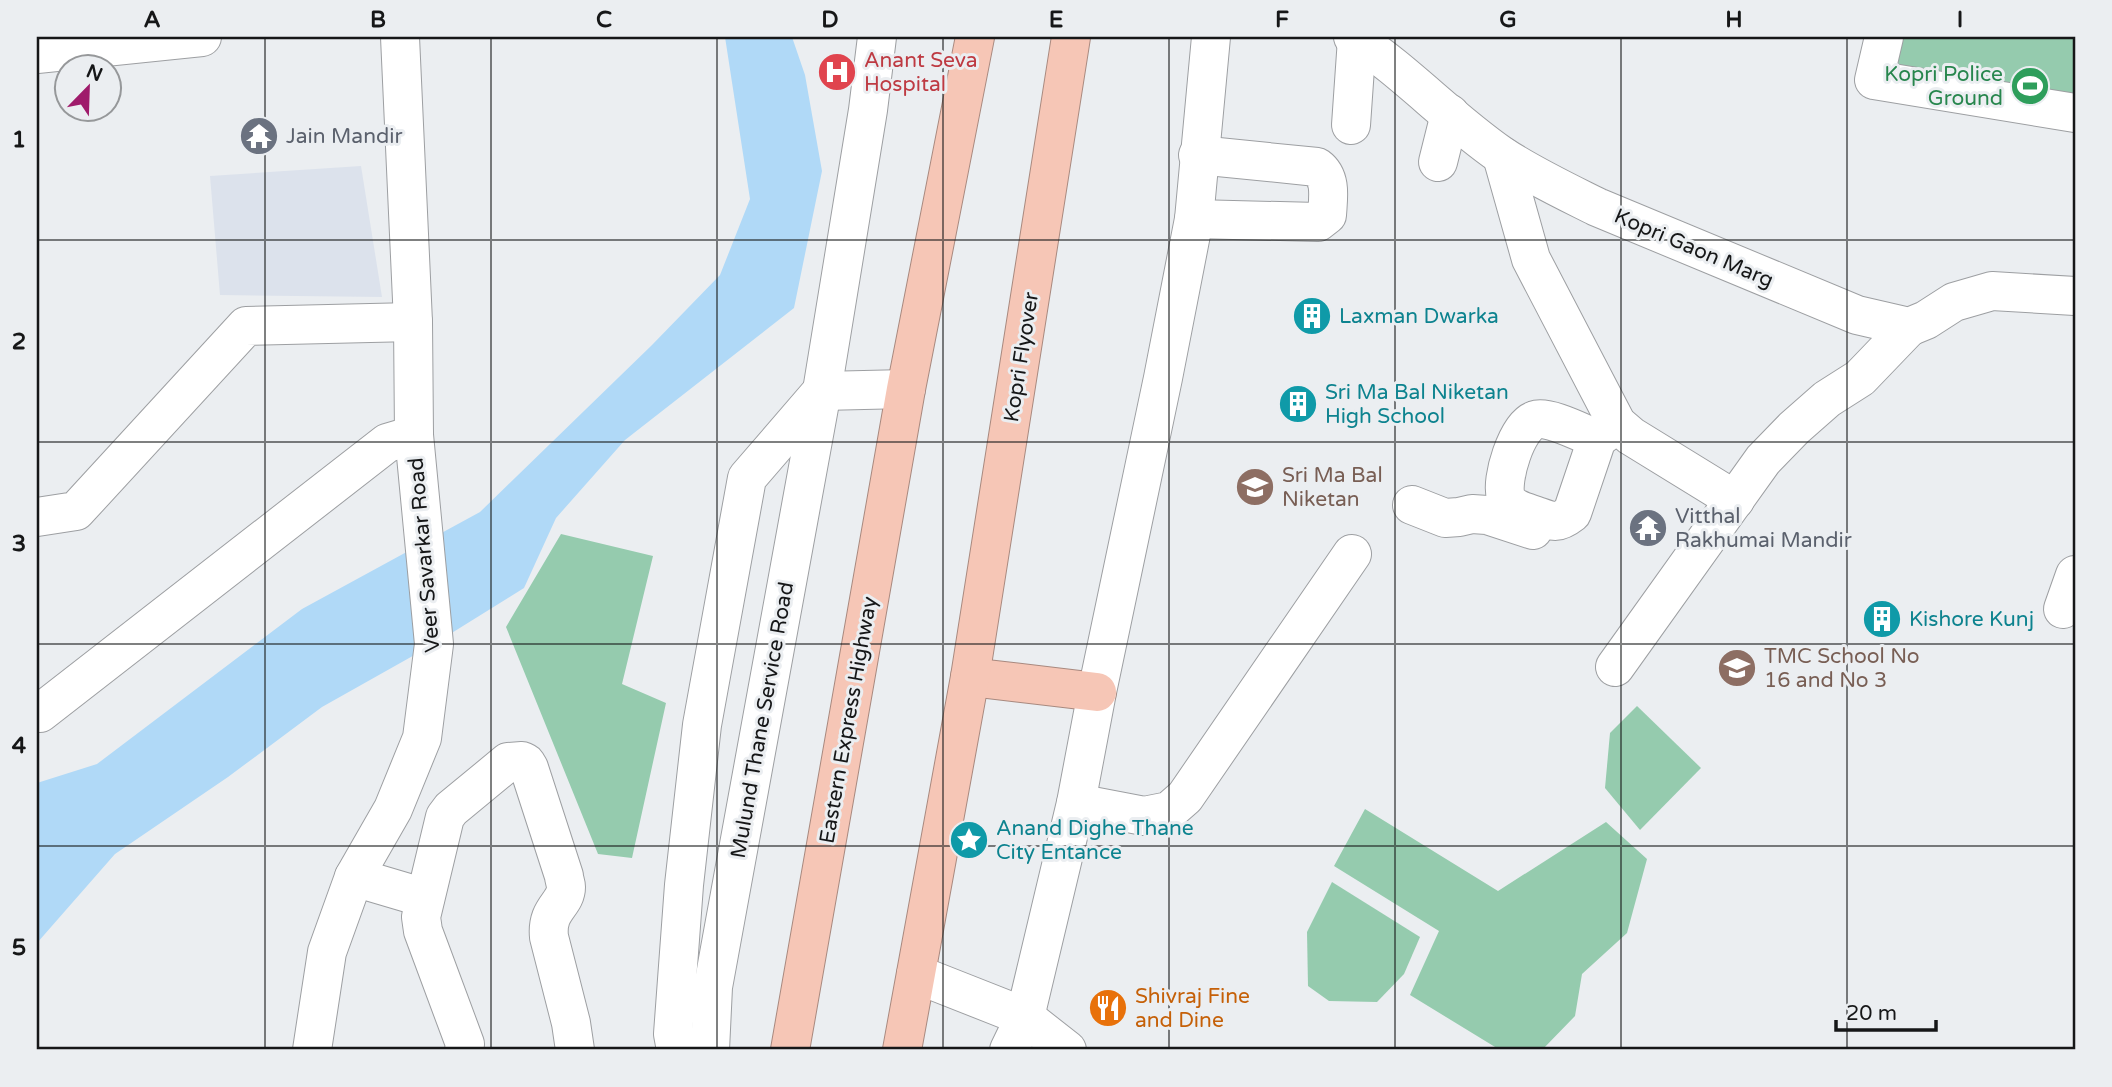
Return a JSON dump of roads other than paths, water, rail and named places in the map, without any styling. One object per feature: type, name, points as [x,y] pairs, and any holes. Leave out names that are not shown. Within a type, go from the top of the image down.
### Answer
[{"type":"highway","points":[[906,390],[975,37]]},
{"type":"highway","name":"Kopri Flyover","points":[[970,677],[1071,37]]},
{"type":"highway","name":"Eastern Express Highway","points":[[790,1050],[906,390]]},
{"type":"highway","points":[[902,1050],[970,677],[1097,692]]},
{"type":"street","points":[[37,54],[202,37]]},
{"type":"street","name":"Veer Savarkar Road","points":[[312,1050],[327,952],[354,877],[393,809],[422,738],[434,644],[414,435],[413,322],[400,37]]},
{"type":"street","name":"Mulund Thane Service Road","points":[[710,1050],[713,987],[822,391],[868,110],[877,37]]},
{"type":"street","points":[[1017,1033],[1076,803],[1194,219],[1211,37]]},
{"type":"street","points":[[1885,37],[1874,80],[2075,113]]},
{"type":"street","points":[[1351,125],[1355,38]]},
{"type":"street","name":"Kopri Gaon Marg","points":[[1355,38],[1381,55],[1502,156],[1560,189],[1857,315],[1909,327]]},
{"type":"street","points":[[1438,162],[1450,114]]},
{"type":"street","points":[[1194,219],[1318,222],[1326,215],[1328,187],[1325,172],[1317,167],[1198,155]]},
{"type":"street","points":[[1502,156],[1531,259],[1615,433],[1735,500]]},
{"type":"street","points":[[1615,667],[1763,460],[1827,399],[1860,379],[1909,327],[1926,320],[1954,302],[1992,291],[2075,296]]},
{"type":"street","points":[[37,517],[76,511],[246,326],[413,322]]},
{"type":"street","points":[[676,1050],[673,1034],[684,885],[702,725],[747,478],[822,391],[906,390]]},
{"type":"street","points":[[1412,505],[1445,518],[1487,515],[1565,538],[1571,535],[1615,433]]},
{"type":"street","points":[[37,713],[232,566],[387,443],[414,435]]},
{"type":"street","points":[[1076,803],[1144,816],[1169,811],[1185,797],[1352,554]]},
{"type":"street","points":[[464,1050],[465,1044],[423,930],[421,917],[445,817],[508,762],[522,761],[526,763],[566,887],[564,897],[553,910],[548,923],[575,1050]]},
{"type":"street","points":[[354,877],[425,898]]},
{"type":"street","points":[[916,974],[1017,1033],[1067,1050]]},
{"type":"water","points":[[725,37],[792,37],[805,75],[822,171],[794,308],[625,440],[556,518],[524,588],[434,644],[322,707],[228,777],[115,854],[37,943],[37,783],[97,764],[302,609],[480,512],[720,275],[750,199]]},
{"type":"place","name":"Anant Seva Hospital","points":[[837,72]]},
{"type":"place","name":"Kopri Police Ground","points":[[2030,86]]},
{"type":"place","name":"Jain Mandir","points":[[259,136]]},
{"type":"place","name":"Laxman Dwarka","points":[[1312,316]]},
{"type":"place","name":"Sri Ma Bal Niketan High School","points":[[1298,404]]},
{"type":"place","name":"Sri Ma Bal Niketan","points":[[1255,487]]},
{"type":"place","name":"Vitthal Rakhumai Mandir","points":[[1648,528]]},
{"type":"place","name":"Kishore Kunj","points":[[1882,619]]},
{"type":"place","name":"TMC School No 16 and No 3","points":[[1737,668]]},
{"type":"place","name":"Anand Dighe Thane City Entance","points":[[969,840]]},
{"type":"place","name":"Shivraj Fine and Dine","points":[[1108,1008]]}]
